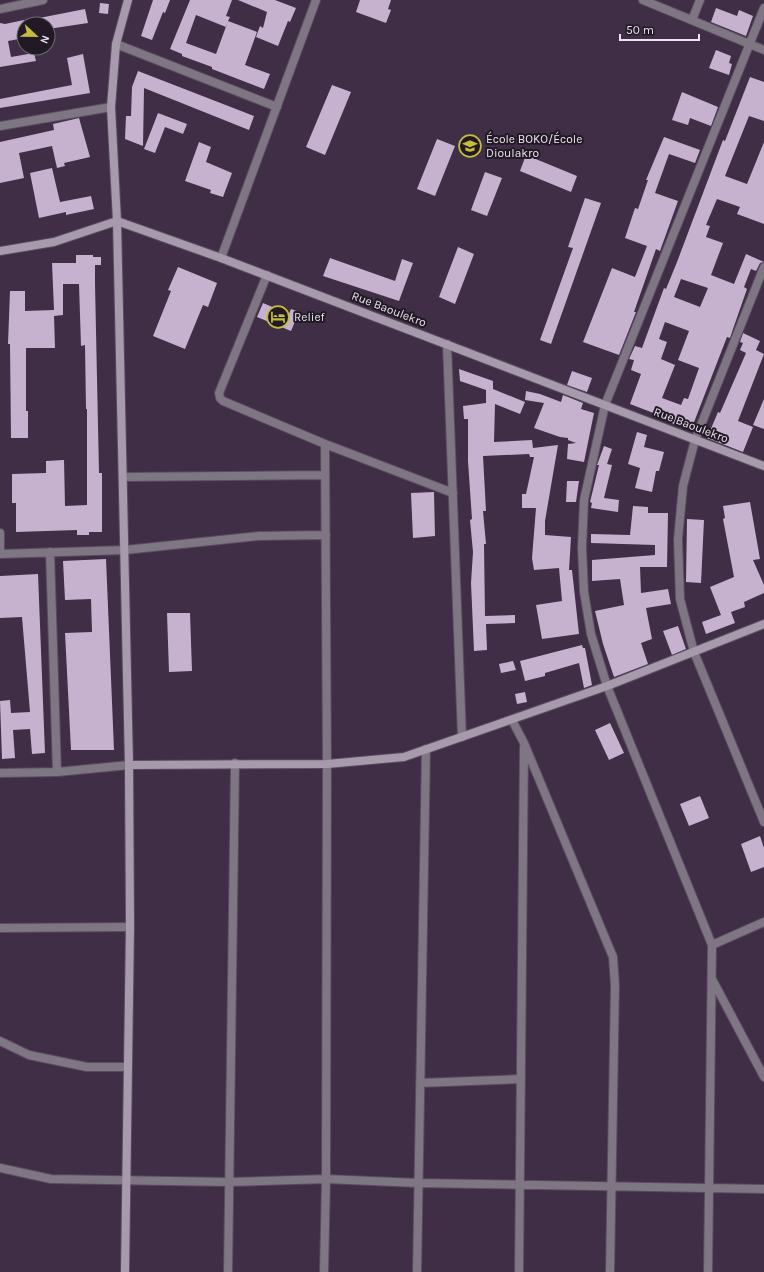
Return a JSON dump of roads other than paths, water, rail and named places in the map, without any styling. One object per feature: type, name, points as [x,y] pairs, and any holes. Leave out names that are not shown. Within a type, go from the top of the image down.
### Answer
[{"type":"street","points":[[0,9],[43,0]]},
{"type":"street","points":[[125,1272],[130,927],[129,764],[117,221],[111,106],[116,44],[128,0]]},
{"type":"street","points":[[221,258],[316,0]]},
{"type":"street","points":[[643,0],[764,50]]},
{"type":"street","points":[[692,20],[700,0]]},
{"type":"street","points":[[708,1272],[712,945],[607,686],[591,634],[584,592],[582,548],[584,500],[605,405],[764,8]]},
{"type":"street","points":[[116,44],[277,108]]},
{"type":"street","points":[[0,126],[111,106]]},
{"type":"street","points":[[0,251],[54,242],[117,221]]},
{"type":"street","name":"Rue Baoulekro","points":[[117,221],[267,275],[764,466]]},
{"type":"street","points":[[764,267],[695,440],[683,486],[678,539],[680,599],[694,652],[764,822]]},
{"type":"street","points":[[267,275],[219,393],[220,398],[223,401],[325,444],[453,493]]},
{"type":"street","points":[[447,344],[462,737]]},
{"type":"street","points":[[324,1272],[326,1179],[325,444]]},
{"type":"street","points":[[123,477],[325,475]]},
{"type":"street","points":[[0,533],[0,554],[125,550],[259,536],[326,535]]},
{"type":"street","points":[[50,552],[57,772]]},
{"type":"street","points":[[0,773],[57,772],[129,764],[326,764],[404,757],[607,686],[764,624]]},
{"type":"street","points":[[512,720],[524,743],[613,957],[615,985],[610,1272]]},
{"type":"street","points":[[519,1272],[524,743]]},
{"type":"street","points":[[417,1272],[426,750]]},
{"type":"street","points":[[228,1272],[235,763]]},
{"type":"street","points":[[712,945],[764,922]]},
{"type":"street","points":[[0,928],[130,927]]},
{"type":"street","points":[[712,978],[764,1077]]},
{"type":"street","points":[[0,1041],[28,1055],[87,1067],[128,1066]]},
{"type":"street","points":[[420,1083],[521,1079]]},
{"type":"street","points":[[0,1168],[51,1179],[229,1182],[326,1179],[418,1183],[764,1189]]},
{"type":"place","name":"École BOKO/École Dioulakro","points":[[470,146]]},
{"type":"place","name":"Relief","points":[[278,317]]}]
